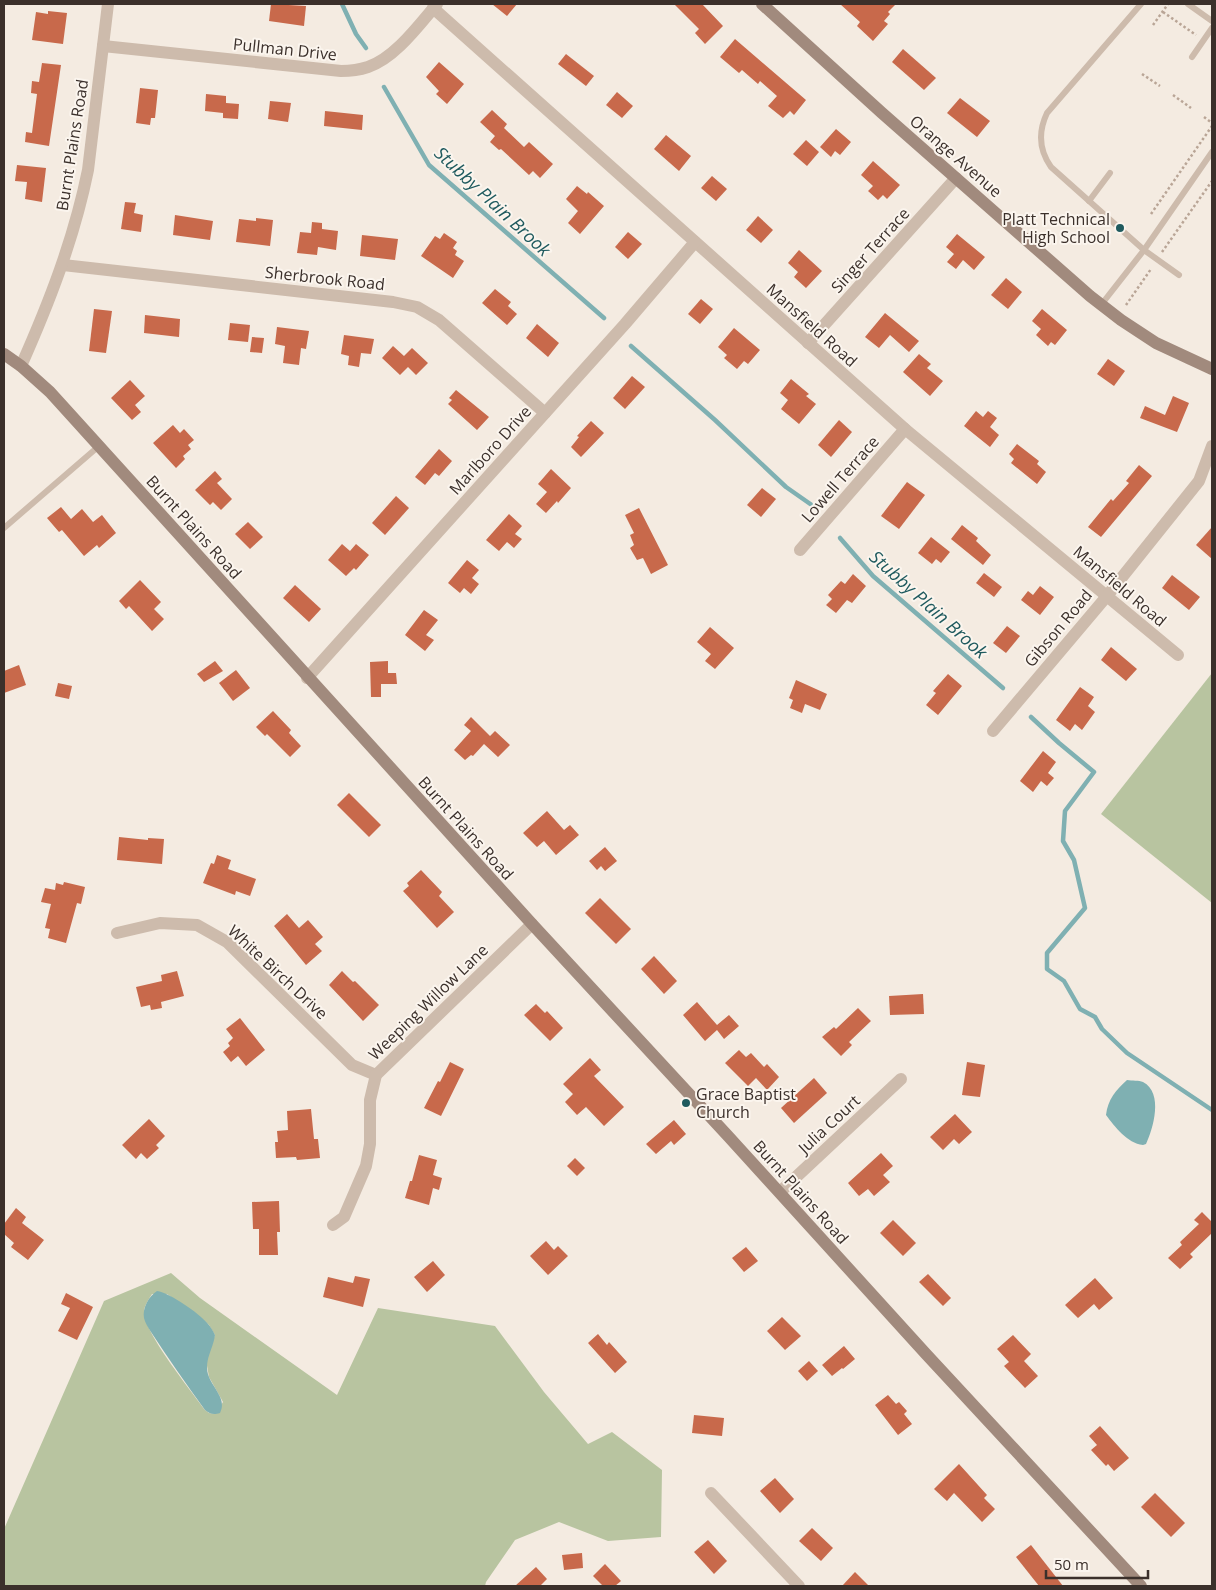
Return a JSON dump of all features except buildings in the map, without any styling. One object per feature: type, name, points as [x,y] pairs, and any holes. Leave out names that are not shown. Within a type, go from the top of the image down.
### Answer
[{"type":"main road","name":"Orange Avenue","points":[[762,4],[1101,305],[1156,343],[1212,368]]},
{"type":"main road","points":[[4,354],[21,366]]},
{"type":"main road","name":"Burnt Plains Road","points":[[21,366],[50,392],[307,678],[780,1192],[933,1362],[1141,1586]]},
{"type":"street","name":"Burnt Plains Road","points":[[21,366],[63,265],[76,221],[88,170],[108,4]]},
{"type":"street","name":"Pullman Drive","points":[[103,46],[341,71],[358,70],[370,67],[389,56],[435,6]]},
{"type":"street","name":"Mansfield Road","points":[[435,6],[905,429],[1178,655]]},
{"type":"street","name":"Singer Terrace","points":[[808,343],[956,178]]},
{"type":"street","name":"Marlboro Drive","points":[[307,678],[625,324],[695,242]]},
{"type":"street","name":"Sherbrook Road","points":[[63,265],[393,302],[417,307],[440,320],[545,412]]},
{"type":"street","name":"Lowell Terrace","points":[[800,550],[905,429]]},
{"type":"street","name":"Gibson Road","points":[[992,731],[1106,596],[1199,481],[1212,446]]},
{"type":"street","name":"White Birch Drive","points":[[117,933],[160,923],[197,925],[227,942],[352,1065],[376,1075]]},
{"type":"street","name":"Weeping Willow Lane","points":[[333,1225],[344,1217],[366,1166],[370,1144],[370,1100],[376,1075],[532,924]]},
{"type":"street","name":"Julia Court","points":[[780,1192],[901,1079]]},
{"type":"street","points":[[711,1493],[799,1586]]},
{"type":"lane","points":[[1141,4],[1047,113],[1041,126],[1042,146],[1051,167],[1144,250],[1179,275]]},
{"type":"lane","points":[[1188,4],[1212,21]]},
{"type":"lane","points":[[1192,58],[1212,28]]},
{"type":"lane","points":[[1101,305],[1144,250],[1212,152]]},
{"type":"lane","points":[[1089,201],[1110,173]]},
{"type":"lane","points":[[4,528],[99,446]]},
{"type":"path","points":[[1153,25],[1168,4]]},
{"type":"path","points":[[1163,12],[1196,36]]},
{"type":"path","points":[[1142,74],[1160,86]]},
{"type":"path","points":[[1173,95],[1191,108]]},
{"type":"path","points":[[1151,214],[1212,124],[1204,117]]},
{"type":"path","points":[[1162,252],[1212,181]]},
{"type":"path","points":[[1126,305],[1151,268]]},
{"type":"green space","points":[[1212,673],[1212,903],[1101,814]]},
{"type":"green space","points":[[171,1273],[200,1298],[337,1395],[378,1308],[495,1326],[544,1392],[588,1444],[612,1432],[662,1470],[661,1537],[608,1541],[559,1522],[515,1540],[485,1586],[4,1586],[4,1529],[104,1301]],"holes":[[[152,1294],[167,1294],[201,1318],[209,1325],[215,1335],[206,1360],[209,1377],[223,1402],[215,1414],[205,1410],[189,1389],[160,1347],[146,1322],[144,1310]]]},
{"type":"water","points":[[1127,1080],[1143,1082],[1149,1087],[1155,1102],[1154,1121],[1146,1144],[1143,1145],[1127,1138],[1106,1115],[1113,1095]]},
{"type":"water","points":[[157,1291],[169,1295],[191,1309],[210,1326],[215,1335],[207,1371],[221,1399],[222,1408],[220,1413],[212,1414],[205,1410],[146,1323],[144,1318],[145,1306]]},
{"type":"waterway","name":"Stubby Plain Brook","points":[[342,4],[356,34],[366,48]]},
{"type":"waterway","name":"Stubby Plain Brook","points":[[384,87],[429,165],[604,318]]},
{"type":"waterway","name":"Stubby Plain Brook","points":[[631,346],[715,420],[786,487],[816,508]]},
{"type":"waterway","name":"Stubby Plain Brook","points":[[840,538],[873,576],[1003,688]]},
{"type":"waterway","name":"Stubby Plain Brook","points":[[1031,717],[1094,772],[1065,811],[1063,841],[1074,860],[1085,908],[1047,953],[1047,969],[1064,981],[1080,1009],[1095,1017],[1102,1029],[1127,1053],[1212,1110]]},
{"type":"place","name":"Platt Technical High School","points":[[1120,228]]},
{"type":"place","name":"Grace Baptist Church","points":[[686,1103]]}]
